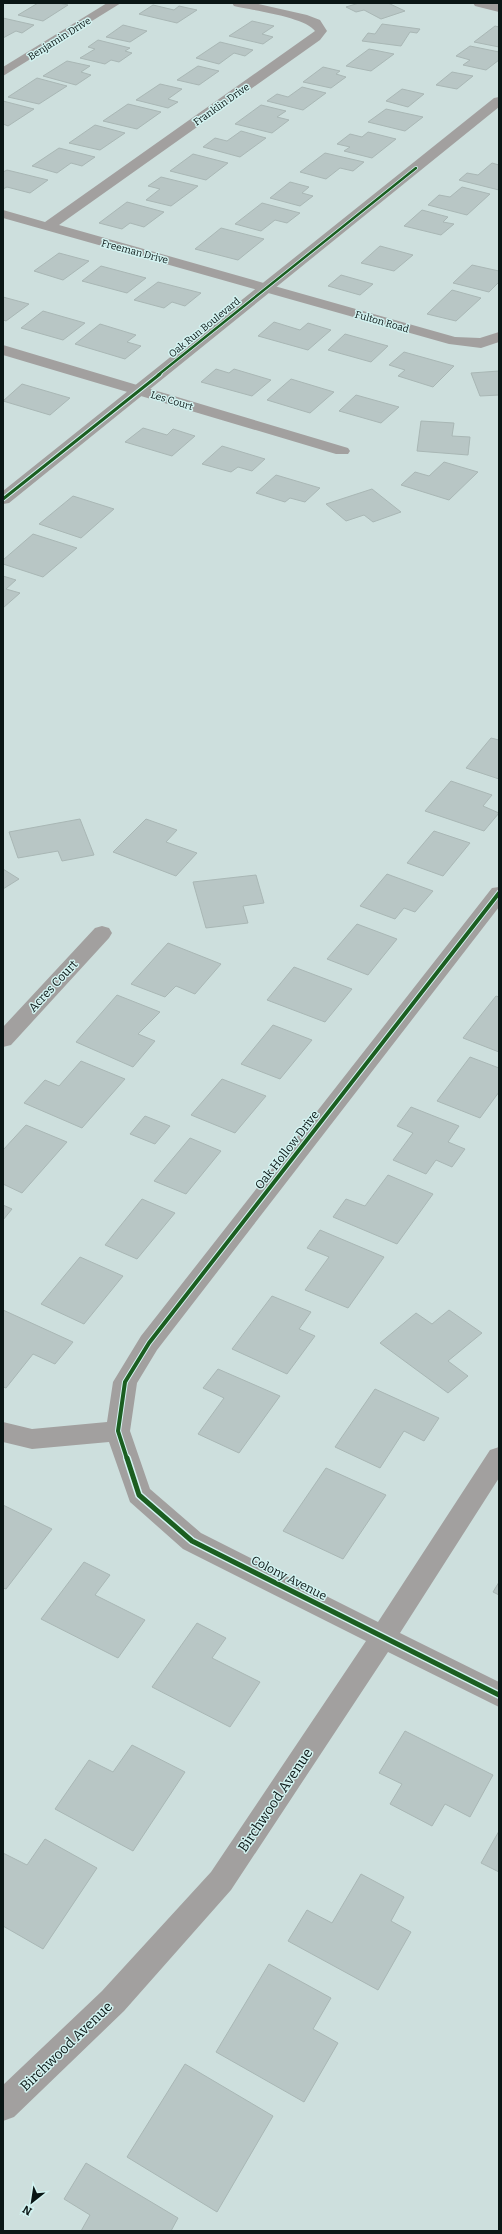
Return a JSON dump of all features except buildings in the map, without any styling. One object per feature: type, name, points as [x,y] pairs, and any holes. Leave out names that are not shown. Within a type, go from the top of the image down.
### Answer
[{"type":"street","name":"Benjamin Drive","points":[[3,72],[115,3]]},
{"type":"street","name":"Franklin Drive","points":[[47,227],[316,37],[321,31],[316,23],[303,18],[238,3]]},
{"type":"street","points":[[479,3],[499,8]]},
{"type":"street","name":"Oak Run Boulevard","points":[[3,499],[499,101]]},
{"type":"street","name":"Freeman Drive","points":[[3,214],[266,287]]},
{"type":"street","name":"Fulton Road","points":[[266,287],[454,341],[482,343],[499,338]]},
{"type":"street","name":"Les Court","points":[[3,350],[342,451]]},
{"type":"street","name":"Oak Hollow Drive","points":[[118,1431],[125,1382],[149,1343],[499,893]]},
{"type":"street","name":"Acres Court","points":[[3,1040],[102,933]]},
{"type":"street","points":[[3,1432],[32,1439],[118,1431]]},
{"type":"street","name":"Colony Avenue","points":[[118,1431],[139,1495],[192,1541],[499,1695]]},
{"type":"street","name":"Birchwood Avenue","points":[[3,2106],[114,2001],[221,1881],[383,1637],[499,1457]]},
{"type":"cycle path","points":[[3,499],[416,168]]},
{"type":"cycle path","points":[[499,893],[149,1343],[125,1382],[118,1431],[139,1495],[192,1541],[499,1695]]}]
